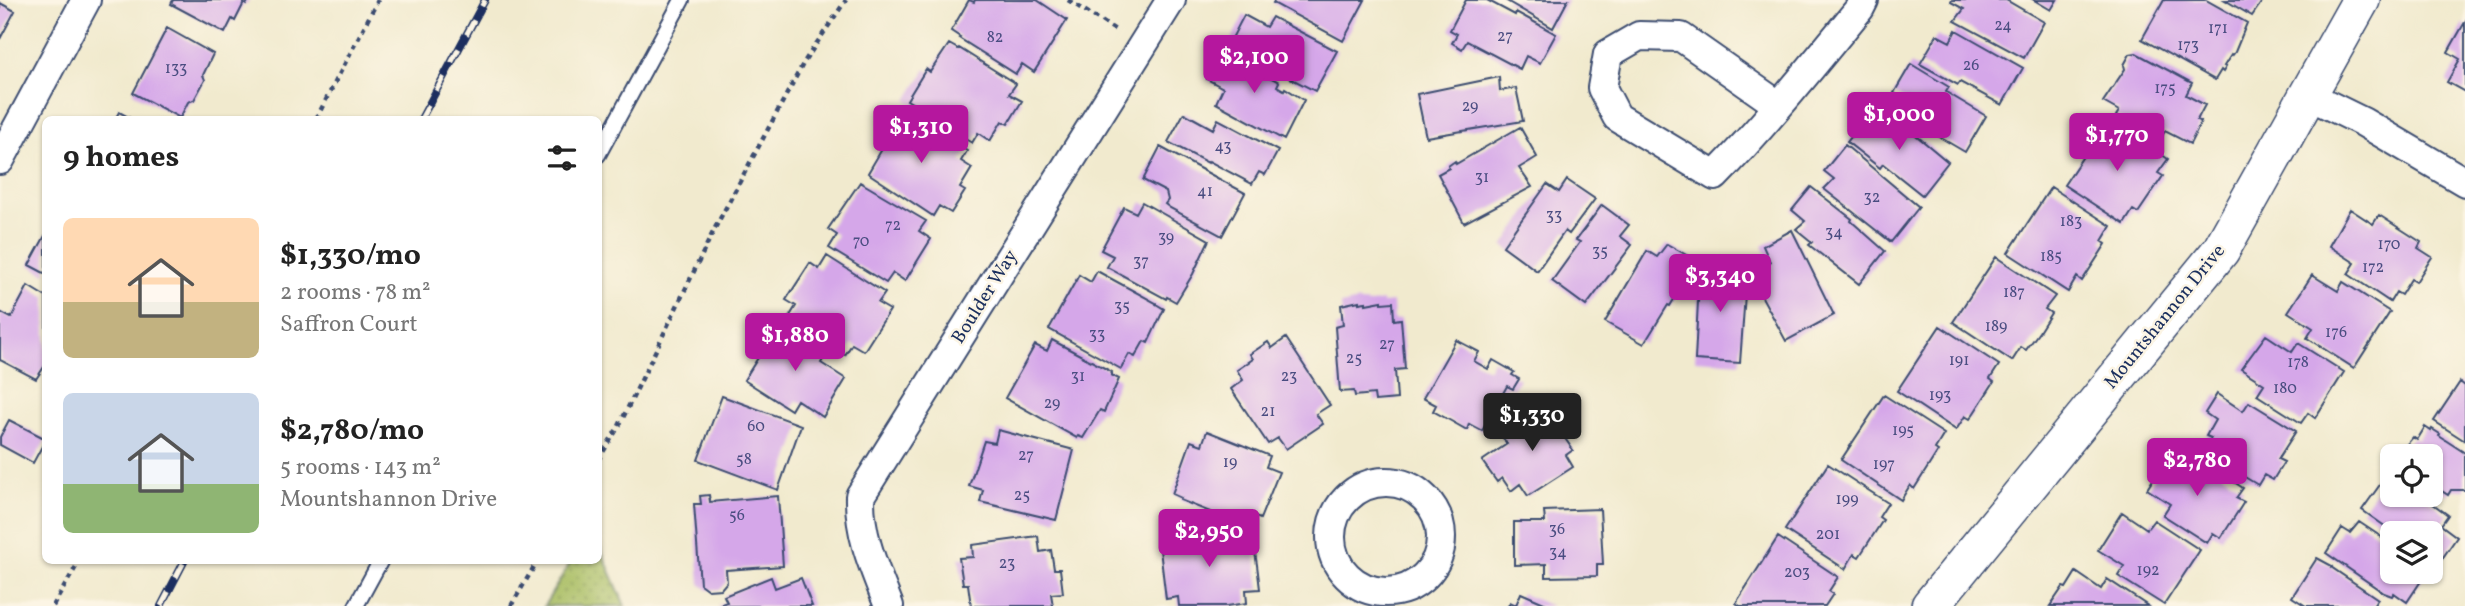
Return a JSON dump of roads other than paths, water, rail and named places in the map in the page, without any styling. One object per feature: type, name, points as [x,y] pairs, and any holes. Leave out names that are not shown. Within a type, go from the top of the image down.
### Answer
[{"type":"street","points":[[0,160],[86,0]]},
{"type":"street","name":"Boulder Way","points":[[889,606],[864,541],[860,496],[1171,0]]},
{"type":"street","points":[[1778,105],[1681,37],[1639,36],[1608,54],[1602,88],[1618,117],[1715,176],[1744,146],[1778,105],[1864,0]]},
{"type":"street","name":"Mountshannon Drive","points":[[1930,606],[2221,250],[2361,0]]},
{"type":"street","points":[[2306,94],[2362,122],[2465,181]]},
{"type":"lane","points":[[602,148],[682,0]]},
{"type":"lane","points":[[356,606],[379,564]]},
{"type":"railway","points":[[423,116],[485,0]]},
{"type":"railway","points":[[161,606],[183,564]]}]
